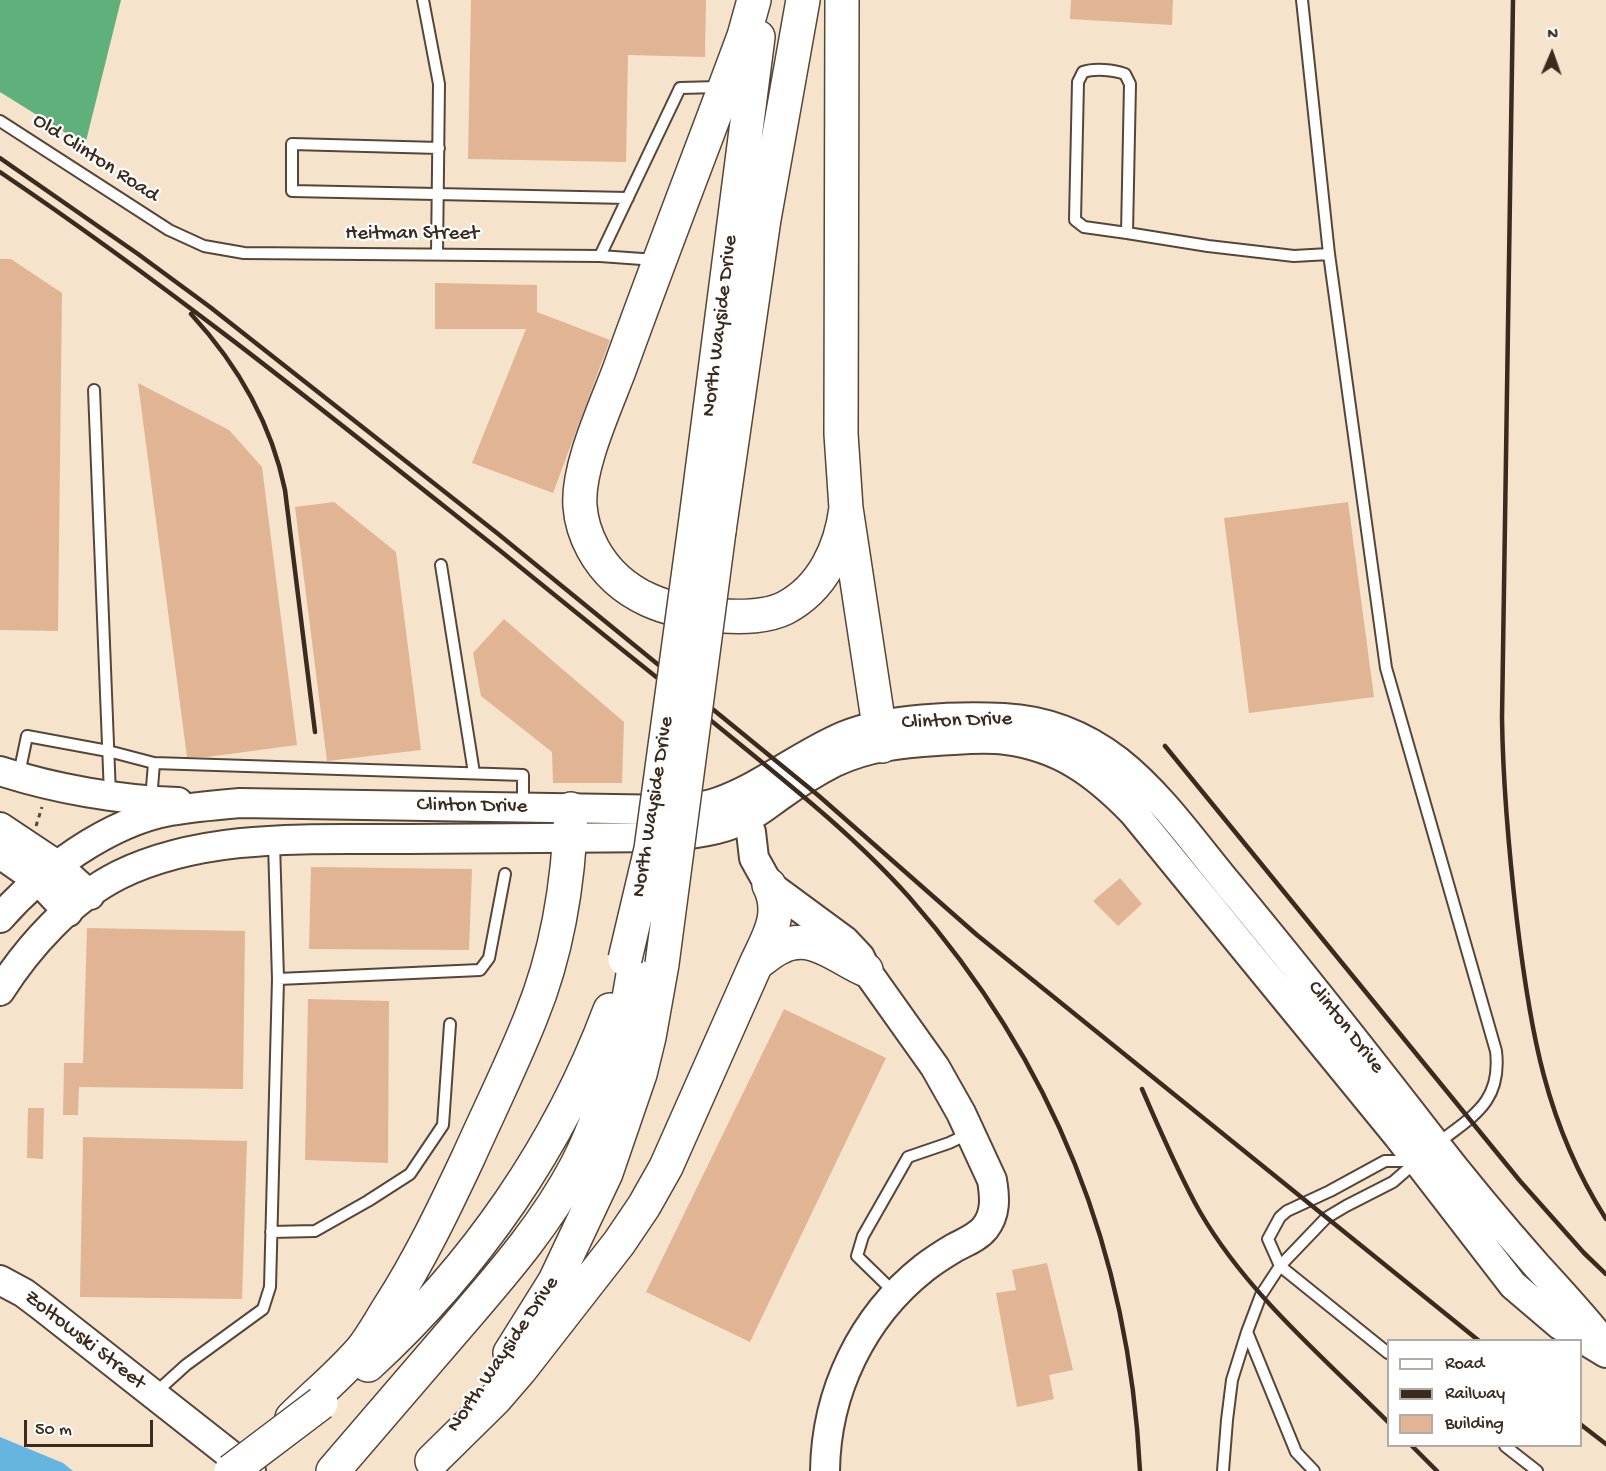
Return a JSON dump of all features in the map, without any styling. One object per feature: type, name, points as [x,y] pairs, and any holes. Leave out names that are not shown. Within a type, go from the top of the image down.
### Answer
[{"type":"main road","points":[[754,0],[744,36],[659,260],[584,468],[580,505],[582,523],[599,561],[630,592],[650,602],[691,614],[733,616],[766,614],[784,608],[814,586],[828,567],[838,546],[846,507]]},
{"type":"main road","name":"North Wayside Drive","points":[[246,1465],[320,1398],[357,1375],[408,1327],[464,1265],[496,1224],[525,1181],[576,1090],[602,1030],[641,961],[707,529],[763,0]]},
{"type":"main road","name":"North Wayside Drive","points":[[428,1466],[516,1344],[555,1281],[591,1208],[614,1151],[640,1074],[649,1037],[641,961],[651,849],[802,0]]},
{"type":"main road","points":[[842,0],[841,434],[846,507],[880,736]]},
{"type":"main road","name":"Clinton Drive","points":[[0,992],[17,965],[45,932],[79,903],[118,876],[159,860],[200,849],[273,842],[522,839],[570,824],[703,806],[723,800],[845,735],[928,741],[1004,740],[1056,754],[1105,783],[1133,812],[1253,956],[1426,1153],[1536,1264],[1606,1345]]},
{"type":"main road","name":"Clinton Drive","points":[[0,918],[10,906],[48,873],[96,839],[132,823],[152,809],[169,811],[240,803],[523,808],[570,824],[668,837],[711,830],[745,819],[816,772],[858,753],[880,736]]},
{"type":"main road","points":[[9,774],[48,784],[110,795],[152,809]]},
{"type":"main road","points":[[428,1466],[495,1399],[520,1370],[645,1206],[666,1167],[774,924],[776,914],[774,895],[754,858],[751,832],[745,819],[723,800]]},
{"type":"main road","points":[[273,842],[274,804]]},
{"type":"main road","points":[[522,839],[523,808]]},
{"type":"main road","points":[[320,1398],[362,1349],[409,1277],[446,1206],[527,1027],[541,991],[557,932],[565,889],[570,824]]},
{"type":"main road","points":[[0,828],[79,903]]},
{"type":"main road","points":[[0,854],[48,873]]},
{"type":"main road","points":[[769,885],[845,941],[860,957],[866,970],[935,1067],[970,1132],[992,1180],[995,1200],[991,1218],[981,1233],[940,1256],[896,1294],[864,1333],[842,1381],[831,1419],[825,1471]]},
{"type":"main road","points":[[756,964],[780,947],[789,944],[812,943],[824,946],[847,962],[866,970]]},
{"type":"main road","points":[[333,1471],[520,1253],[562,1191],[588,1140],[605,1091],[641,961]]},
{"type":"main road","name":"Clinton Drive","points":[[1426,1153],[1513,1285],[1560,1325],[1606,1353]]},
{"type":"main road","name":"Zoltowski Street","points":[[0,1280],[40,1305],[246,1465]]},
{"type":"lane","points":[[423,0],[439,84],[437,254]]},
{"type":"lane","points":[[1224,1471],[1232,1380],[1247,1332],[1262,1295],[1280,1266],[1326,1218],[1393,1182],[1485,1104],[1495,1086],[1497,1062],[1496,1051],[1386,668],[1329,254],[1302,0]]},
{"type":"lane","points":[[1126,233],[1129,78],[1119,72],[1089,70],[1083,72],[1078,82],[1075,220],[1084,228],[1294,256],[1329,254]]},
{"type":"lane","points":[[600,256],[680,88],[725,87]]},
{"type":"lane","name":"Old Clinton Road","points":[[0,121],[169,230]]},
{"type":"lane","points":[[439,148],[292,144],[292,191],[628,198]]},
{"type":"lane","name":"Heitman Street","points":[[169,230],[204,246],[244,253],[600,256],[659,260]]},
{"type":"lane","points":[[94,390],[110,795]]},
{"type":"lane","points":[[441,564],[474,773]]},
{"type":"lane","points":[[9,774],[27,736],[108,751],[154,763],[523,775],[523,808]]},
{"type":"lane","points":[[152,809],[154,763]]},
{"type":"lane","points":[[154,1395],[186,1365],[263,1309],[270,1287],[278,979],[273,842]]},
{"type":"lane","points":[[278,979],[480,970],[489,958],[505,874]]},
{"type":"lane","points":[[271,1232],[315,1231],[411,1174],[443,1125],[450,1024]]},
{"type":"lane","points":[[896,1294],[857,1256],[863,1236],[908,1157],[949,1143],[970,1132]]},
{"type":"lane","points":[[1387,1351],[1280,1266],[1268,1239],[1280,1217],[1287,1211],[1330,1191],[1384,1161],[1426,1153]]},
{"type":"lane","points":[[1247,1332],[1296,1452],[1314,1471]]},
{"type":"lane","points":[[1506,1447],[1537,1471]]},
{"type":"path","points":[[34,834],[43,801]]},
{"type":"green space","points":[[0,0],[121,0],[85,145],[0,92]]},
{"type":"water","points":[[0,1437],[63,1463],[73,1471],[0,1471]]},
{"type":"building","points":[[471,0],[706,0],[705,57],[628,55],[626,162],[468,159]]},
{"type":"building","points":[[1071,0],[1173,0],[1172,25],[1070,19]]},
{"type":"building","points":[[0,259],[11,259],[62,293],[58,631],[0,630]]},
{"type":"building","points":[[435,283],[537,285],[537,312],[610,340],[553,493],[472,463],[526,329],[435,329]]},
{"type":"building","points":[[138,383],[229,430],[262,467],[297,745],[207,757],[187,757]]},
{"type":"building","points":[[334,502],[396,552],[421,750],[327,761],[295,507]]},
{"type":"building","points":[[1348,502],[1374,697],[1249,713],[1224,518]]},
{"type":"building","points":[[504,619],[624,722],[622,783],[553,783],[552,752],[481,696],[473,653]]},
{"type":"building","points":[[311,867],[472,869],[469,950],[309,949]]},
{"type":"building","points":[[1120,878],[1142,904],[1118,926],[1093,901]]},
{"type":"building","points":[[87,928],[245,931],[243,1089],[79,1087],[78,1115],[63,1115],[64,1063],[83,1063]]},
{"type":"building","points":[[308,999],[389,1001],[388,1163],[305,1160]]},
{"type":"building","points":[[784,1009],[886,1058],[750,1342],[646,1292]]},
{"type":"building","points":[[28,1108],[44,1108],[43,1159],[27,1158]]},
{"type":"building","points":[[83,1137],[247,1141],[242,1299],[80,1297]]},
{"type":"building","points":[[1047,1263],[1073,1370],[1049,1375],[1054,1399],[1017,1407],[996,1293],[1016,1290],[1012,1270]]},
{"type":"railway","points":[[1513,0],[1502,718],[1507,819],[1522,961],[1544,1076],[1569,1148],[1585,1184],[1606,1219]]},
{"type":"railway","points":[[0,158],[210,307],[497,533],[819,796],[977,935],[1477,1339]]},
{"type":"railway","points":[[0,172],[193,310],[503,553],[815,806],[887,873],[909,897],[960,960],[1005,1026],[1043,1093],[1075,1164],[1100,1237],[1120,1312],[1133,1390],[1140,1471]]},
{"type":"railway","points":[[191,314],[224,353],[238,374],[261,418],[279,465],[285,490],[315,732]]},
{"type":"railway","points":[[1165,746],[1520,1181],[1584,1253],[1606,1274]]},
{"type":"railway","points":[[1142,1089],[1184,1182],[1219,1242],[1240,1270],[1287,1323],[1387,1421]]},
{"type":"railway","points":[[1582,1426],[1606,1444]]},
{"type":"railway","points":[[1413,1447],[1437,1471]]}]
